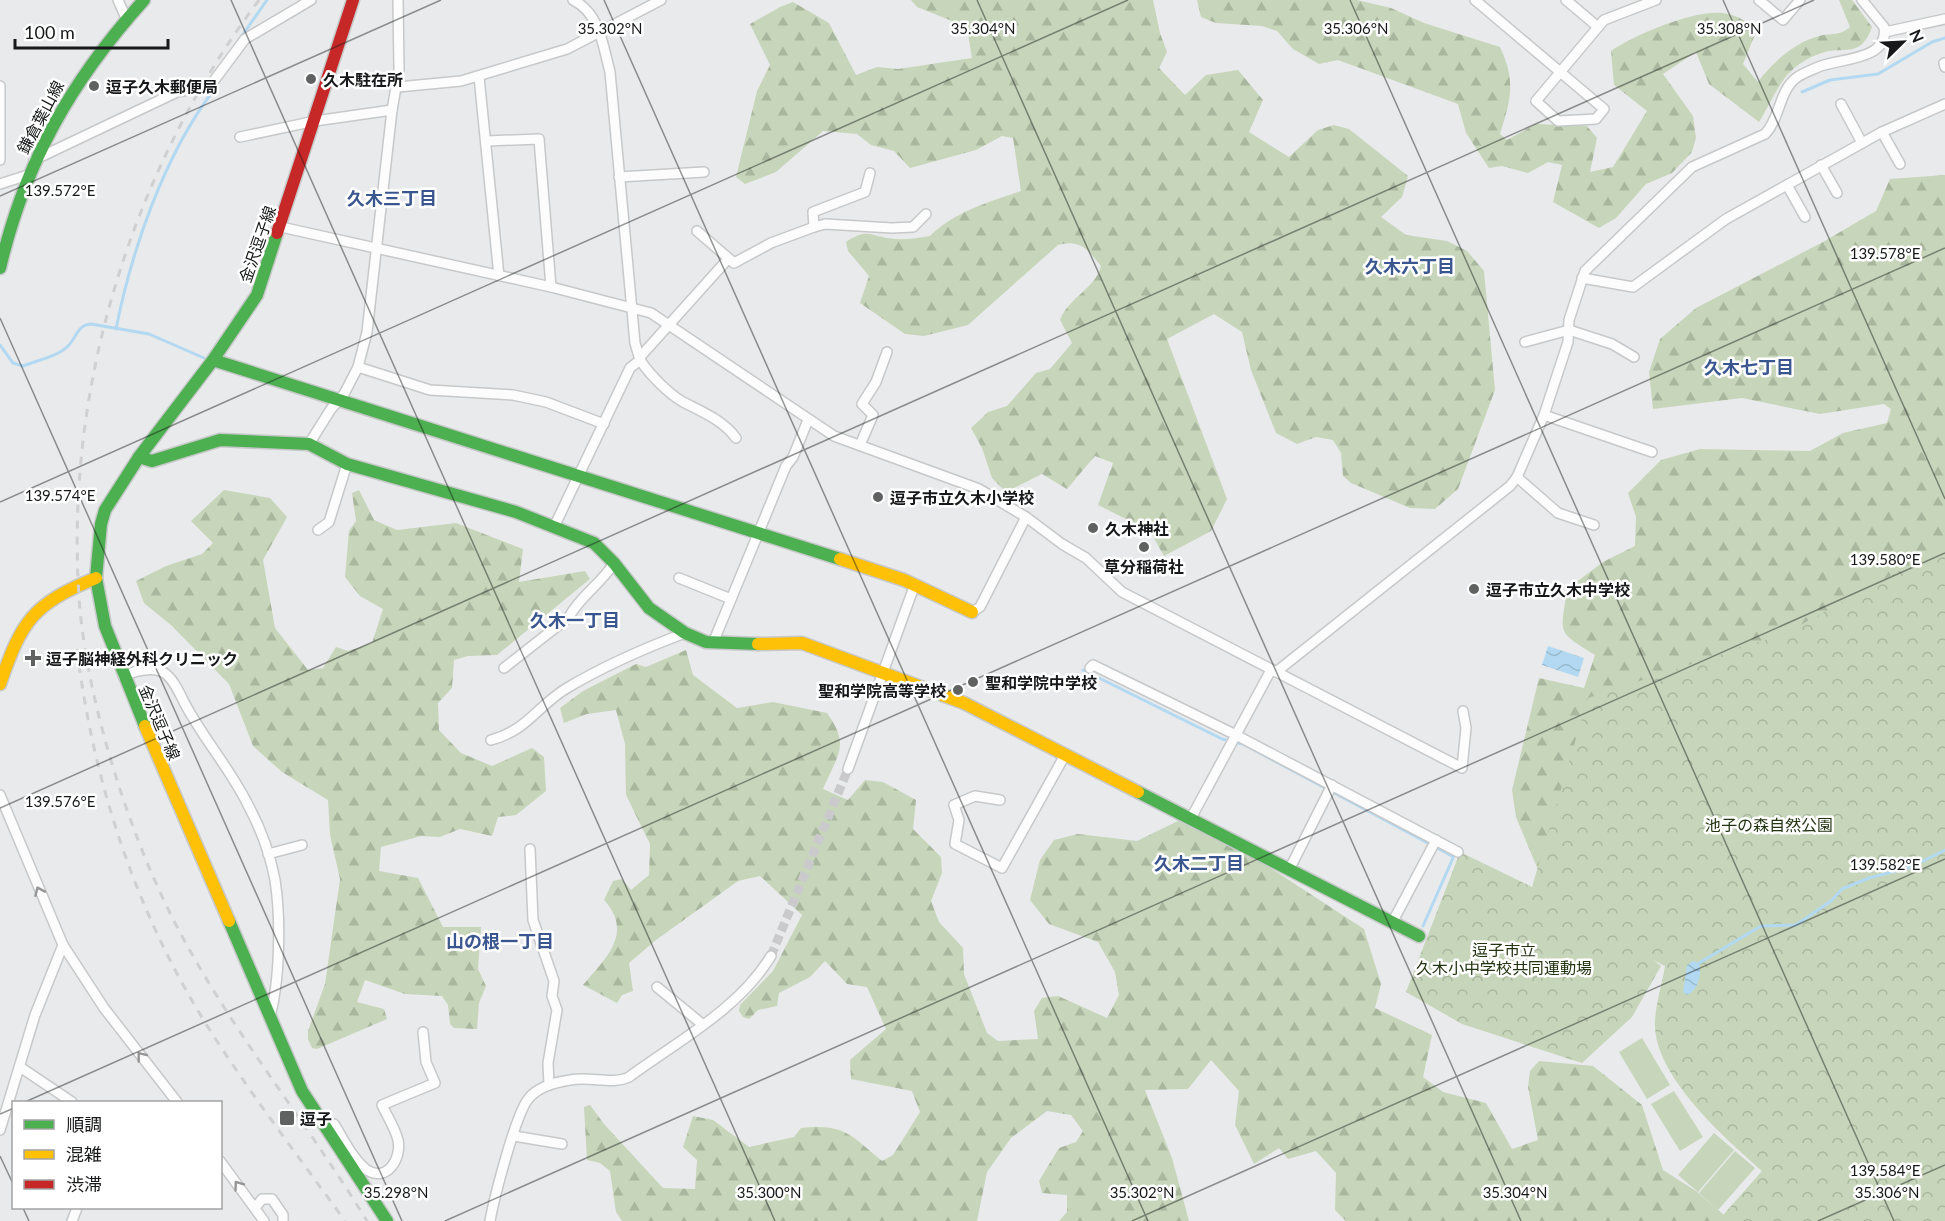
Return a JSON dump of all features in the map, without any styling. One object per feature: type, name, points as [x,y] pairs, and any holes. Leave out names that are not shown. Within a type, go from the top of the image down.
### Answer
[{"type":"street","points":[[118,0],[126,18]]},
{"type":"street","name":"鎌倉葉山線","points":[[0,268],[28,175],[64,102],[105,43],[144,0]]},
{"type":"street","points":[[34,160],[170,95],[185,89],[210,86],[245,39],[310,0]]},
{"type":"street","name":"金沢逗子線","points":[[353,0],[257,295],[213,360],[139,457],[105,510],[101,524],[96,578],[105,626],[123,676],[302,1092],[387,1221]]},
{"type":"street","points":[[309,444],[358,367],[367,332],[392,110],[398,87],[398,0]]},
{"type":"street","points":[[573,0],[588,13],[601,32],[610,72],[635,343],[640,358],[670,390],[688,405],[698,408],[728,428],[736,438]]},
{"type":"street","points":[[398,87],[479,77],[567,49],[661,0]]},
{"type":"street","points":[[1475,0],[1560,72],[1604,109],[1596,119],[1558,121],[1536,101],[1560,72],[1604,20],[1656,0]]},
{"type":"street","points":[[1566,0],[1598,27]]},
{"type":"street","points":[[1759,0],[1783,20],[1800,0]]},
{"type":"street","points":[[1862,0],[1881,21],[1885,32]]},
{"type":"street","points":[[1190,820],[1274,671],[1502,494],[1517,477],[1544,415],[1568,342],[1569,320],[1585,272],[1692,167],[1765,134],[1772,127],[1785,94],[1796,78],[1825,63],[1864,56],[1873,50],[1885,32],[1945,19]]},
{"type":"street","points":[[479,77],[499,276]]},
{"type":"street","points":[[0,86],[0,160]]},
{"type":"street","points":[[1582,278],[1633,287],[1726,219],[1882,132],[1945,104]]},
{"type":"street","points":[[1841,105],[1862,143]]},
{"type":"street","points":[[240,137],[315,121],[392,110]]},
{"type":"street","points":[[1882,132],[1900,164]]},
{"type":"street","points":[[487,141],[539,139],[551,287]]},
{"type":"street","points":[[1821,165],[1837,193]]},
{"type":"street","points":[[619,177],[704,172]]},
{"type":"street","points":[[814,227],[813,212],[865,192],[870,173]]},
{"type":"street","points":[[0,184],[28,175]]},
{"type":"street","points":[[1787,185],[1805,217]]},
{"type":"street","points":[[697,231],[734,263],[771,243],[825,224],[892,228],[914,226],[926,214]]},
{"type":"street","points":[[281,227],[551,287],[632,306],[651,313],[834,436],[979,489],[1026,517],[1062,544],[1086,558],[1122,592],[1462,768],[1466,728],[1463,711]]},
{"type":"street","points":[[554,527],[630,368],[728,259]]},
{"type":"street","points":[[1525,342],[1569,330],[1612,344],[1634,357]]},
{"type":"street","points":[[860,445],[873,415],[862,404],[876,381],[887,352]]},
{"type":"street","points":[[213,360],[915,584],[972,612],[981,607],[1026,517]]},
{"type":"street","points":[[358,367],[430,390],[513,395],[546,402],[604,424]]},
{"type":"street","points":[[1544,415],[1652,452]]},
{"type":"street","points":[[713,643],[808,420]]},
{"type":"street","points":[[139,457],[152,461],[220,440],[309,444],[347,464],[516,512],[594,543],[614,563],[649,608],[685,633],[713,643],[802,643],[964,703],[1419,936]]},
{"type":"street","points":[[318,530],[329,522],[347,464]]},
{"type":"street","points":[[1517,477],[1558,513],[1594,525]]},
{"type":"street","points":[[504,668],[569,617],[574,607],[606,575],[614,563]]},
{"type":"street","points":[[0,684],[30,613],[54,595],[96,578]]},
{"type":"street","points":[[679,578],[731,599]]},
{"type":"street","points":[[848,770],[885,674],[915,584]]},
{"type":"street","points":[[491,740],[511,734],[565,689],[645,648],[685,633]]},
{"type":"street","points":[[1090,668],[1093,665],[1434,843],[1458,852]]},
{"type":"street","points":[[123,676],[143,670],[165,673],[174,683],[193,719],[247,802],[268,854],[276,893],[278,943],[274,1002],[270,1017]]},
{"type":"street","points":[[1000,800],[975,796],[954,805],[959,820],[955,843],[1002,868],[1065,755]]},
{"type":"street","points":[[1289,870],[1330,789]]},
{"type":"street","points":[[0,795],[63,945],[104,1008],[176,1101]]},
{"type":"street","points":[[1392,923],[1434,843]]},
{"type":"street","points":[[268,854],[302,845]]},
{"type":"street","points":[[530,849],[533,920],[554,981],[552,996],[557,1010],[548,1063],[549,1085]]},
{"type":"street","points":[[0,1130],[35,1015],[63,945]]},
{"type":"street","points":[[490,1221],[514,1136],[529,1097],[549,1085],[587,1077],[623,1080],[736,997],[760,973],[771,956]]},
{"type":"street","points":[[657,987],[702,1024]]},
{"type":"street","points":[[324,1126],[334,1124],[366,1169],[376,1174],[388,1172],[393,1168],[399,1141],[382,1105],[435,1083],[426,1062],[423,1032]]},
{"type":"street","points":[[20,1067],[71,1101]]},
{"type":"street","points":[[514,1136],[562,1144]]},
{"type":"street","points":[[222,1164],[264,1221]]},
{"type":"street","points":[[255,1208],[262,1199],[272,1199],[283,1215],[283,1221]]},
{"type":"green space","points":[[911,0],[1153,0],[1160,33],[1167,52],[1159,68],[1185,95],[1206,75],[1238,70],[1263,100],[1249,132],[1289,157],[1318,130],[1334,125],[1349,129],[1408,176],[1402,197],[1381,217],[1406,235],[1447,241],[1467,251],[1484,271],[1495,390],[1458,489],[1435,509],[1410,508],[1351,483],[1343,476],[1341,453],[1333,440],[1316,437],[1297,444],[1276,433],[1251,370],[1242,332],[1214,314],[1167,339],[1227,499],[1211,531],[1164,556],[1150,531],[1098,505],[1113,463],[1095,456],[1067,489],[1042,474],[1006,492],[992,478],[982,448],[971,428],[988,412],[1007,406],[1036,373],[1050,369],[1072,343],[1060,320],[1069,305],[1094,281],[1101,266],[1083,247],[1072,243],[1058,245],[968,325],[924,336],[905,334],[860,303],[869,276],[848,251],[846,242],[866,234],[900,239],[930,236],[961,214],[1021,191],[1013,138],[1002,136],[976,150],[910,168],[894,151],[871,145],[857,134],[823,131],[776,172],[745,184],[736,177],[757,91],[770,65],[750,24],[793,2],[829,23],[856,75],[877,67],[898,69],[972,58],[967,27],[917,7]]},
{"type":"green space","points":[[1197,0],[1357,0],[1391,8],[1424,23],[1500,47],[1508,70],[1510,90],[1500,134],[1507,140],[1536,124],[1587,126],[1597,138],[1590,172],[1613,167],[1647,111],[1614,85],[1611,51],[1621,44],[1651,30],[1701,14],[1716,13],[1736,16],[1758,27],[1743,64],[1758,82],[1777,61],[1801,43],[1819,36],[1839,33],[1850,27],[1839,0],[1852,0],[1872,27],[1867,38],[1856,48],[1828,51],[1798,65],[1780,84],[1759,122],[1709,84],[1696,52],[1663,74],[1693,116],[1696,138],[1692,152],[1672,173],[1646,184],[1616,218],[1599,228],[1553,202],[1562,165],[1548,162],[1528,173],[1502,166],[1489,168],[1466,133],[1458,104],[1338,60],[1319,64],[1293,49],[1277,31],[1262,26],[1216,23],[1201,17]]},
{"type":"green space","points":[[1945,175],[1945,753],[1539,872],[1516,817],[1512,790],[1539,678],[1584,688],[1595,655],[1573,641],[1564,630],[1563,615],[1567,589],[1603,562],[1635,546],[1636,517],[1628,493],[1661,460],[1700,449],[1810,451],[1843,433],[1887,423],[1891,409],[1884,404],[1820,414],[1742,398],[1653,409],[1649,372],[1660,339],[1696,308],[1823,242],[1876,211],[1890,179]]},
{"type":"green space","points":[[224,490],[270,498],[287,517],[263,560],[275,628],[308,670],[323,668],[336,647],[348,651],[372,643],[383,609],[360,596],[345,577],[349,531],[356,521],[352,493],[359,490],[374,520],[397,530],[456,523],[523,549],[519,582],[585,571],[590,579],[497,655],[468,656],[454,660],[452,688],[438,703],[439,730],[461,753],[492,766],[532,748],[544,757],[546,791],[516,815],[498,817],[492,836],[460,829],[440,837],[421,836],[381,847],[379,871],[418,878],[443,927],[481,927],[478,969],[486,986],[479,1003],[477,1029],[454,1028],[450,1024],[448,1005],[442,996],[405,994],[365,980],[357,1002],[384,1009],[387,1019],[317,1049],[312,1048],[308,1039],[308,1031],[325,984],[340,879],[330,835],[328,800],[282,772],[253,746],[229,684],[172,626],[144,603],[136,581],[166,566],[202,554],[213,543],[191,521]]},
{"type":"green space","name":"池子の森自然公園","points":[[1945,546],[1945,1221],[1725,1221],[1724,1214],[1762,1171],[1711,1123],[1694,1104],[1665,1063],[1657,1042],[1655,1021],[1665,966],[1653,960],[1661,966],[1632,1017],[1582,1063],[1462,1024],[1406,992],[1460,852],[1532,887],[1588,698],[1786,633]]},
{"type":"green space","points":[[686,650],[693,675],[737,708],[773,702],[827,713],[834,724],[840,743],[837,759],[823,789],[848,800],[865,780],[883,782],[916,800],[913,829],[941,857],[942,873],[931,901],[939,922],[963,948],[964,974],[987,1033],[998,1041],[1038,1039],[1034,1011],[1042,998],[1058,996],[1107,1018],[1119,995],[1115,972],[1098,942],[1049,924],[1030,900],[1040,860],[1054,840],[1078,834],[1137,841],[1178,821],[1255,858],[1364,929],[1381,984],[1375,1008],[1432,1035],[1423,1077],[1443,1092],[1486,1103],[1512,1149],[1538,1140],[1528,1087],[1530,1071],[1539,1061],[1593,1066],[1642,1105],[1663,1170],[1696,1191],[1731,1221],[1346,1221],[1335,1210],[1336,1173],[1316,1151],[1288,1159],[1279,1148],[1254,1164],[1235,1125],[1239,1091],[1211,1060],[1188,1089],[1145,1090],[1172,1158],[1189,1221],[1059,1221],[1067,1212],[1067,1195],[1042,1193],[1039,1181],[1059,1148],[1076,1142],[1083,1131],[1071,1115],[1047,1111],[1011,1138],[987,1172],[977,1221],[622,1221],[616,1212],[610,1171],[600,1163],[587,1160],[584,1107],[590,1105],[604,1124],[663,1188],[695,1189],[697,1160],[683,1147],[693,1116],[713,1120],[749,1147],[794,1137],[801,1128],[837,1129],[854,1138],[882,1161],[893,1155],[920,1112],[912,1091],[851,1079],[850,1060],[886,1029],[867,987],[847,984],[825,961],[810,977],[779,993],[777,1006],[758,1010],[749,1019],[743,1017],[739,1011],[740,1005],[773,971],[802,915],[760,876],[738,881],[656,940],[629,963],[633,991],[622,995],[617,1003],[583,985],[608,955],[617,934],[617,923],[613,912],[604,900],[613,881],[622,879],[631,890],[649,875],[650,844],[626,795],[625,744],[616,710],[587,714],[564,723],[560,708],[583,691],[636,664],[646,667]]},
{"type":"green space","points":[[1642,1038],[1670,1085],[1647,1099],[1619,1052]]},
{"type":"green space","points":[[1674,1091],[1703,1137],[1680,1151],[1651,1104]]},
{"type":"green space","points":[[1714,1133],[1734,1150],[1698,1192],[1678,1175]]},
{"type":"green space","points":[[1735,1151],[1755,1168],[1718,1210],[1699,1193]]},
{"type":"water","points":[[1548,646],[1584,658],[1578,677],[1542,665]]},
{"type":"water","points":[[1693,961],[1699,963],[1699,977],[1694,990],[1687,995],[1683,992],[1687,965]]},
{"type":"waterway","points":[[239,40],[267,0]]},
{"type":"waterway","points":[[1802,92],[1830,80],[1878,74],[1932,42],[1945,38]]},
{"type":"waterway","points":[[116,329],[131,267],[152,204],[179,144],[213,91]]},
{"type":"waterway","points":[[0,345],[13,363],[23,366],[58,353],[68,346],[80,329],[91,324],[149,334],[204,358]]},
{"type":"waterway","points":[[1083,670],[1222,739],[1243,744],[1452,856],[1423,926]]},
{"type":"waterway","points":[[1699,963],[1761,926],[1796,925],[1831,901],[1842,889],[1869,878],[1911,867],[1945,850]]},
{"type":"tunnel","points":[[771,956],[848,769]]},
{"type":"railway","points":[[259,0],[214,67],[174,138],[141,212],[114,289],[95,368],[82,448],[77,529],[80,610],[101,725],[125,803],[153,878],[214,992],[367,1221]]},
{"type":"railway","points":[[77,649],[84,698],[106,796],[138,890],[158,936],[181,981],[222,1049],[345,1221]]},
{"type":"traffic: fast","points":[[0,268],[10,229],[23,193],[54,125],[94,61],[144,0]]},
{"type":"traffic: fast","points":[[145,726],[105,626],[96,578],[101,524],[105,510],[139,457],[213,360],[257,295],[277,233]]},
{"type":"traffic: fast","points":[[213,360],[840,559]]},
{"type":"traffic: fast","points":[[139,457],[152,461],[220,440],[309,444],[347,464],[516,512],[594,543],[614,563],[649,608],[685,633],[706,642],[758,644]]},
{"type":"traffic: fast","points":[[1138,792],[1419,936]]},
{"type":"traffic: fast","points":[[229,921],[302,1091],[387,1221]]},
{"type":"traffic: slow","points":[[840,559],[904,580],[972,612]]},
{"type":"traffic: slow","points":[[0,684],[15,644],[33,617],[58,597],[96,578]]},
{"type":"traffic: slow","points":[[758,644],[802,643],[964,703],[1138,792]]},
{"type":"traffic: slow","points":[[145,726],[229,921]]},
{"type":"traffic: jam","points":[[277,233],[353,0]]},
{"type":"place","name":"久木駐在所","points":[[311,79]]},
{"type":"place","name":"逗子久木郵便局","points":[[94,86]]},
{"type":"place","name":"逗子市立久木小学校","points":[[878,497]]},
{"type":"place","name":"久木神社","points":[[1093,528]]},
{"type":"place","name":"草分稲荷社","points":[[1144,547]]},
{"type":"place","name":"逗子市立久木中学校","points":[[1474,589]]},
{"type":"place","name":"逗子脳神経外科クリニック","points":[[33,658]]},
{"type":"place","name":"聖和学院中学校","points":[[973,682]]},
{"type":"place","name":"聖和学院高等学校","points":[[958,690]]},
{"type":"place","name":"逗子","points":[[287,1118]]},
{"type":"district","name":"久木三丁目","points":[[392,198]]},
{"type":"district","name":"久木六丁目","points":[[1410,266]]},
{"type":"district","name":"久木七丁目","points":[[1749,367]]},
{"type":"district","name":"久木一丁目","points":[[575,620]]},
{"type":"district","name":"久木二丁目","points":[[1199,863]]},
{"type":"district","name":"山の根一丁目","points":[[500,941]]},
{"type":"park label","name":"逗子市立 久木小中学校共同運動場","points":[[1504,958]]}]
